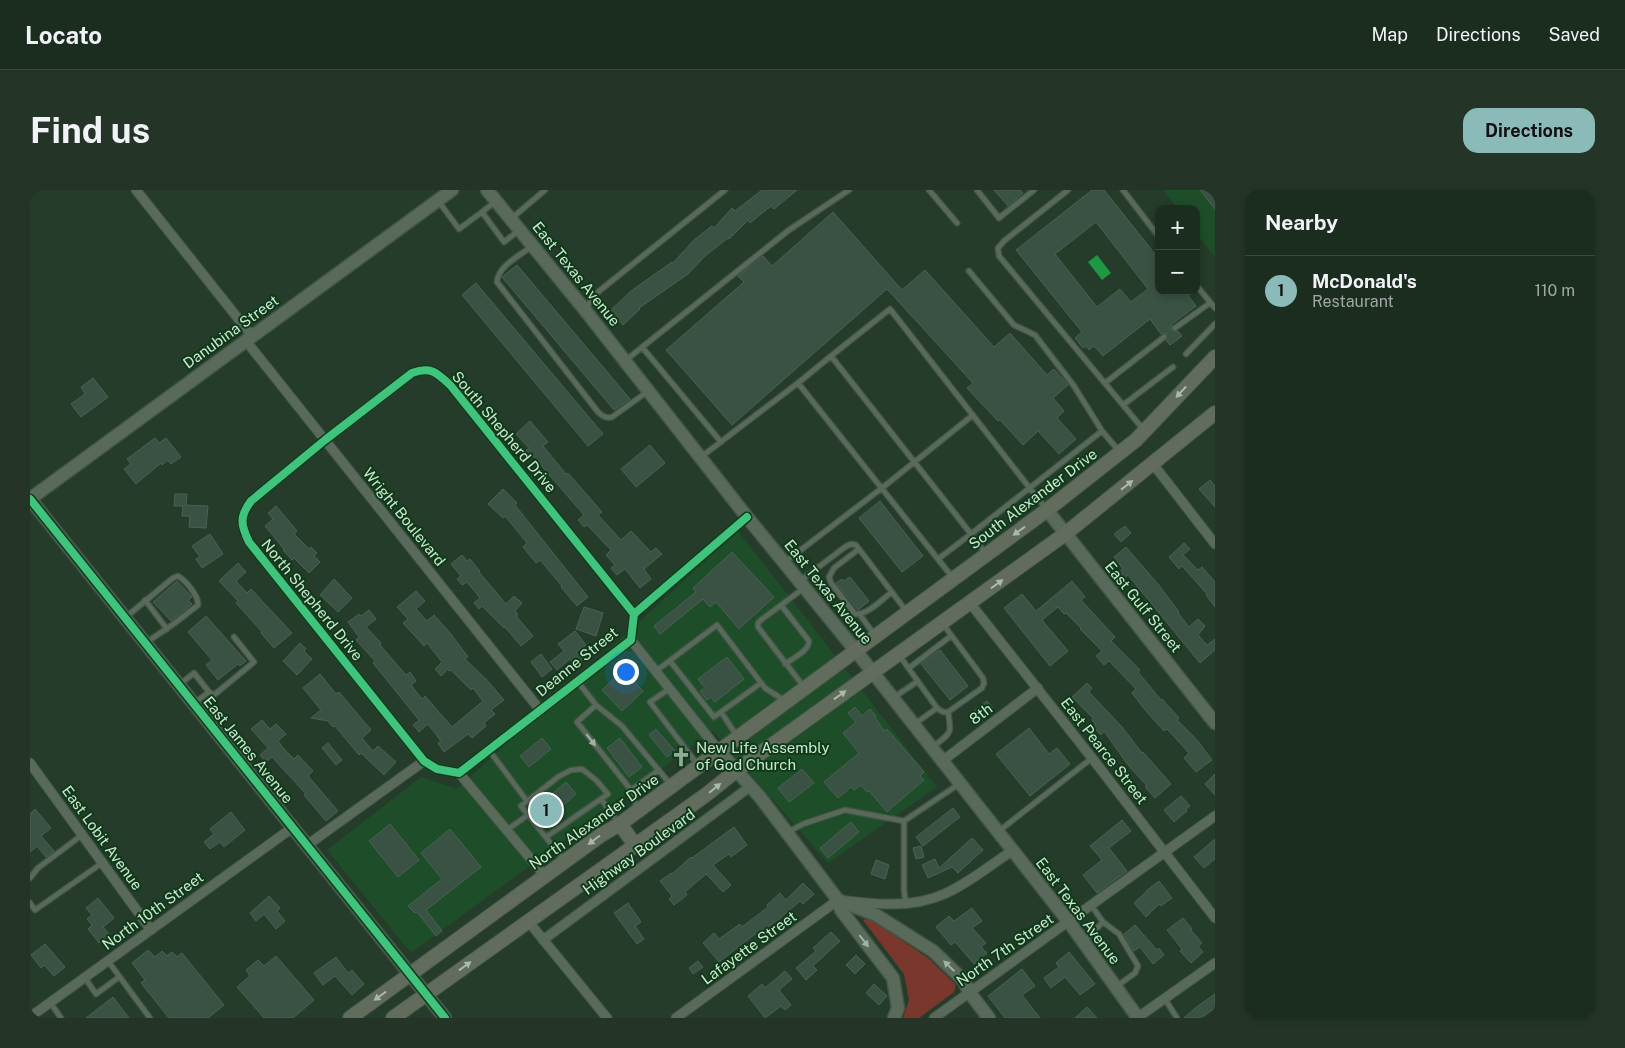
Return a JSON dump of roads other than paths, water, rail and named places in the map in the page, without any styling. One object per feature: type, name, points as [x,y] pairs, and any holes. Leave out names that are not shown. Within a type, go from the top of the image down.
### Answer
[{"type":"main road","name":"South Alexander Drive","points":[[856,652],[1047,510],[1120,452],[1144,431],[1213,362]]},
{"type":"main road","points":[[393,1018],[708,794],[737,770],[1065,534],[1215,413]]},
{"type":"main road","name":"North Alexander Drive","points":[[350,1018],[856,652]]},
{"type":"main road","points":[[620,824],[635,845]]},
{"type":"street","name":"Wright Boulevard","points":[[136,190],[325,440],[540,710]]},
{"type":"street","name":"Danubina Street","points":[[30,499],[452,190]]},
{"type":"street","name":"East Texas Avenue","points":[[487,190],[585,310],[746,517],[856,652],[1069,922],[1138,1018]]},
{"type":"street","name":"South Shepherd Drive","points":[[325,440],[412,373],[430,370],[451,386],[634,614]]},
{"type":"street","name":"North Shepherd Drive","points":[[325,440],[251,501],[244,510],[242,519],[244,531],[249,542],[424,761]]},
{"type":"street","points":[[1153,464],[1215,544]]},
{"type":"street","name":"East James Avenue","points":[[30,499],[445,1018]]},
{"type":"street","name":"East Gulf Street","points":[[1047,510],[1215,723]]},
{"type":"street","points":[[634,614],[746,517]]},
{"type":"street","name":"East Pearce Street","points":[[970,603],[1165,851],[1215,918]]},
{"type":"street","name":"Deanne Street","points":[[459,773],[630,640],[634,614]]},
{"type":"street","points":[[630,640],[787,832],[838,900],[841,910],[893,978],[898,1008],[894,1018]]},
{"type":"street","name":"8th","points":[[941,762],[1038,688]]},
{"type":"street","points":[[306,846],[424,761],[437,769],[459,773],[545,876]]},
{"type":"street","name":"East Lobit Avenue","points":[[30,763],[151,930]]},
{"type":"street","name":"Highway Boulevard","points":[[543,940],[751,786]]},
{"type":"street","name":"North 7th Street","points":[[934,1018],[1215,816]]},
{"type":"street","name":"North 10th Street","points":[[30,1017],[292,828]]},
{"type":"street","points":[[838,900],[878,904],[907,904],[931,899],[944,894],[1012,851]]},
{"type":"street","points":[[838,900],[876,915],[933,951],[964,982],[969,992],[989,1018]]},
{"type":"street","name":"Lafayette Street","points":[[676,1018],[838,900]]},
{"type":"street","points":[[528,921],[607,1018]]},
{"type":"street","points":[[1138,1018],[1215,963]]},
{"type":"lane","points":[[511,219],[546,190]]},
{"type":"lane","points":[[585,310],[593,296],[725,190]]},
{"type":"lane","points":[[625,361],[789,230],[849,190]]},
{"type":"lane","points":[[929,190],[957,223]]},
{"type":"lane","points":[[977,190],[999,218],[1034,190]]},
{"type":"lane","points":[[1068,190],[1004,241],[998,248],[999,256],[1144,431]]},
{"type":"lane","points":[[1123,190],[1155,231]]},
{"type":"lane","points":[[438,200],[459,229],[496,201]]},
{"type":"lane","points":[[482,212],[504,242],[520,230]]},
{"type":"lane","points":[[533,246],[500,271],[497,282],[598,412],[606,418],[612,417],[648,391]]},
{"type":"lane","points":[[969,271],[1014,325],[1035,335],[1074,386],[1102,431],[1120,452]]},
{"type":"lane","points":[[1200,290],[1215,308]]},
{"type":"lane","points":[[1175,328],[1210,303]]},
{"type":"lane","points":[[700,458],[890,309],[1047,510]]},
{"type":"lane","points":[[1186,354],[1215,324]]},
{"type":"lane","points":[[1105,383],[1164,337]]},
{"type":"lane","points":[[642,347],[720,442]]},
{"type":"lane","points":[[831,356],[987,555]]},
{"type":"lane","points":[[1123,405],[1172,367]]},
{"type":"lane","points":[[798,382],[954,579]]},
{"type":"lane","points":[[784,563],[973,415]]},
{"type":"lane","points":[[938,560],[1102,431]]},
{"type":"lane","points":[[804,688],[758,628],[758,623],[781,605],[845,547],[850,544],[856,545],[908,613]]},
{"type":"lane","points":[[859,549],[834,568],[829,577],[831,583],[855,614],[860,615],[876,636]]},
{"type":"lane","points":[[125,618],[176,577],[182,578],[199,603],[168,629],[145,643]]},
{"type":"lane","points":[[860,615],[892,592]]},
{"type":"lane","points":[[145,600],[168,629]]},
{"type":"lane","points":[[781,605],[809,641],[807,648],[785,664]]},
{"type":"lane","points":[[899,654],[937,708],[943,712],[948,712],[982,688],[983,678],[942,623]]},
{"type":"lane","points":[[656,671],[718,625],[765,688],[786,702]]},
{"type":"lane","points":[[908,668],[951,636]]},
{"type":"lane","points":[[178,685],[194,673],[208,692],[214,695],[254,662],[234,637]]},
{"type":"lane","points":[[670,661],[714,717],[761,683]]},
{"type":"lane","points":[[577,681],[596,705],[622,726],[672,786]]},
{"type":"lane","points":[[892,699],[918,681]]},
{"type":"lane","points":[[670,689],[650,702],[699,766]]},
{"type":"lane","points":[[193,704],[208,692]]},
{"type":"lane","points":[[596,705],[577,722],[631,790],[638,810]]},
{"type":"lane","points":[[913,725],[937,708]]},
{"type":"lane","points":[[721,712],[738,738]]},
{"type":"lane","points":[[931,748],[950,733],[948,712]]},
{"type":"lane","points":[[489,750],[527,801]]},
{"type":"lane","points":[[998,832],[1092,758]]},
{"type":"lane","points":[[546,837],[608,794],[596,780],[582,770],[571,770],[558,777],[521,806],[565,862]]},
{"type":"lane","points":[[631,790],[659,770]]},
{"type":"lane","points":[[787,832],[802,824],[845,810],[904,821],[959,784]]},
{"type":"lane","points":[[601,799],[620,824]]},
{"type":"lane","points":[[507,830],[528,814]]},
{"type":"lane","points":[[904,821],[904,892],[907,904]]},
{"type":"lane","points":[[30,878],[38,868],[82,835]]},
{"type":"lane","points":[[30,903],[35,910],[102,863]]},
{"type":"lane","points":[[1091,905],[1103,922],[1119,934],[1138,966],[1135,973],[1116,987]]},
{"type":"lane","points":[[1083,942],[1103,922]]},
{"type":"lane","points":[[108,961],[150,1018]]},
{"type":"lane","points":[[84,978],[96,994],[119,977]]},
{"type":"lane","points":[[1165,999],[1177,1018]]},
{"type":"lane","points":[[50,1002],[61,1018]]},
{"type":"place","name":"New Life Assembly of God Church","points":[[681,757]]},
{"type":"place","name":"McDonald's","points":[[546,810]]}]
